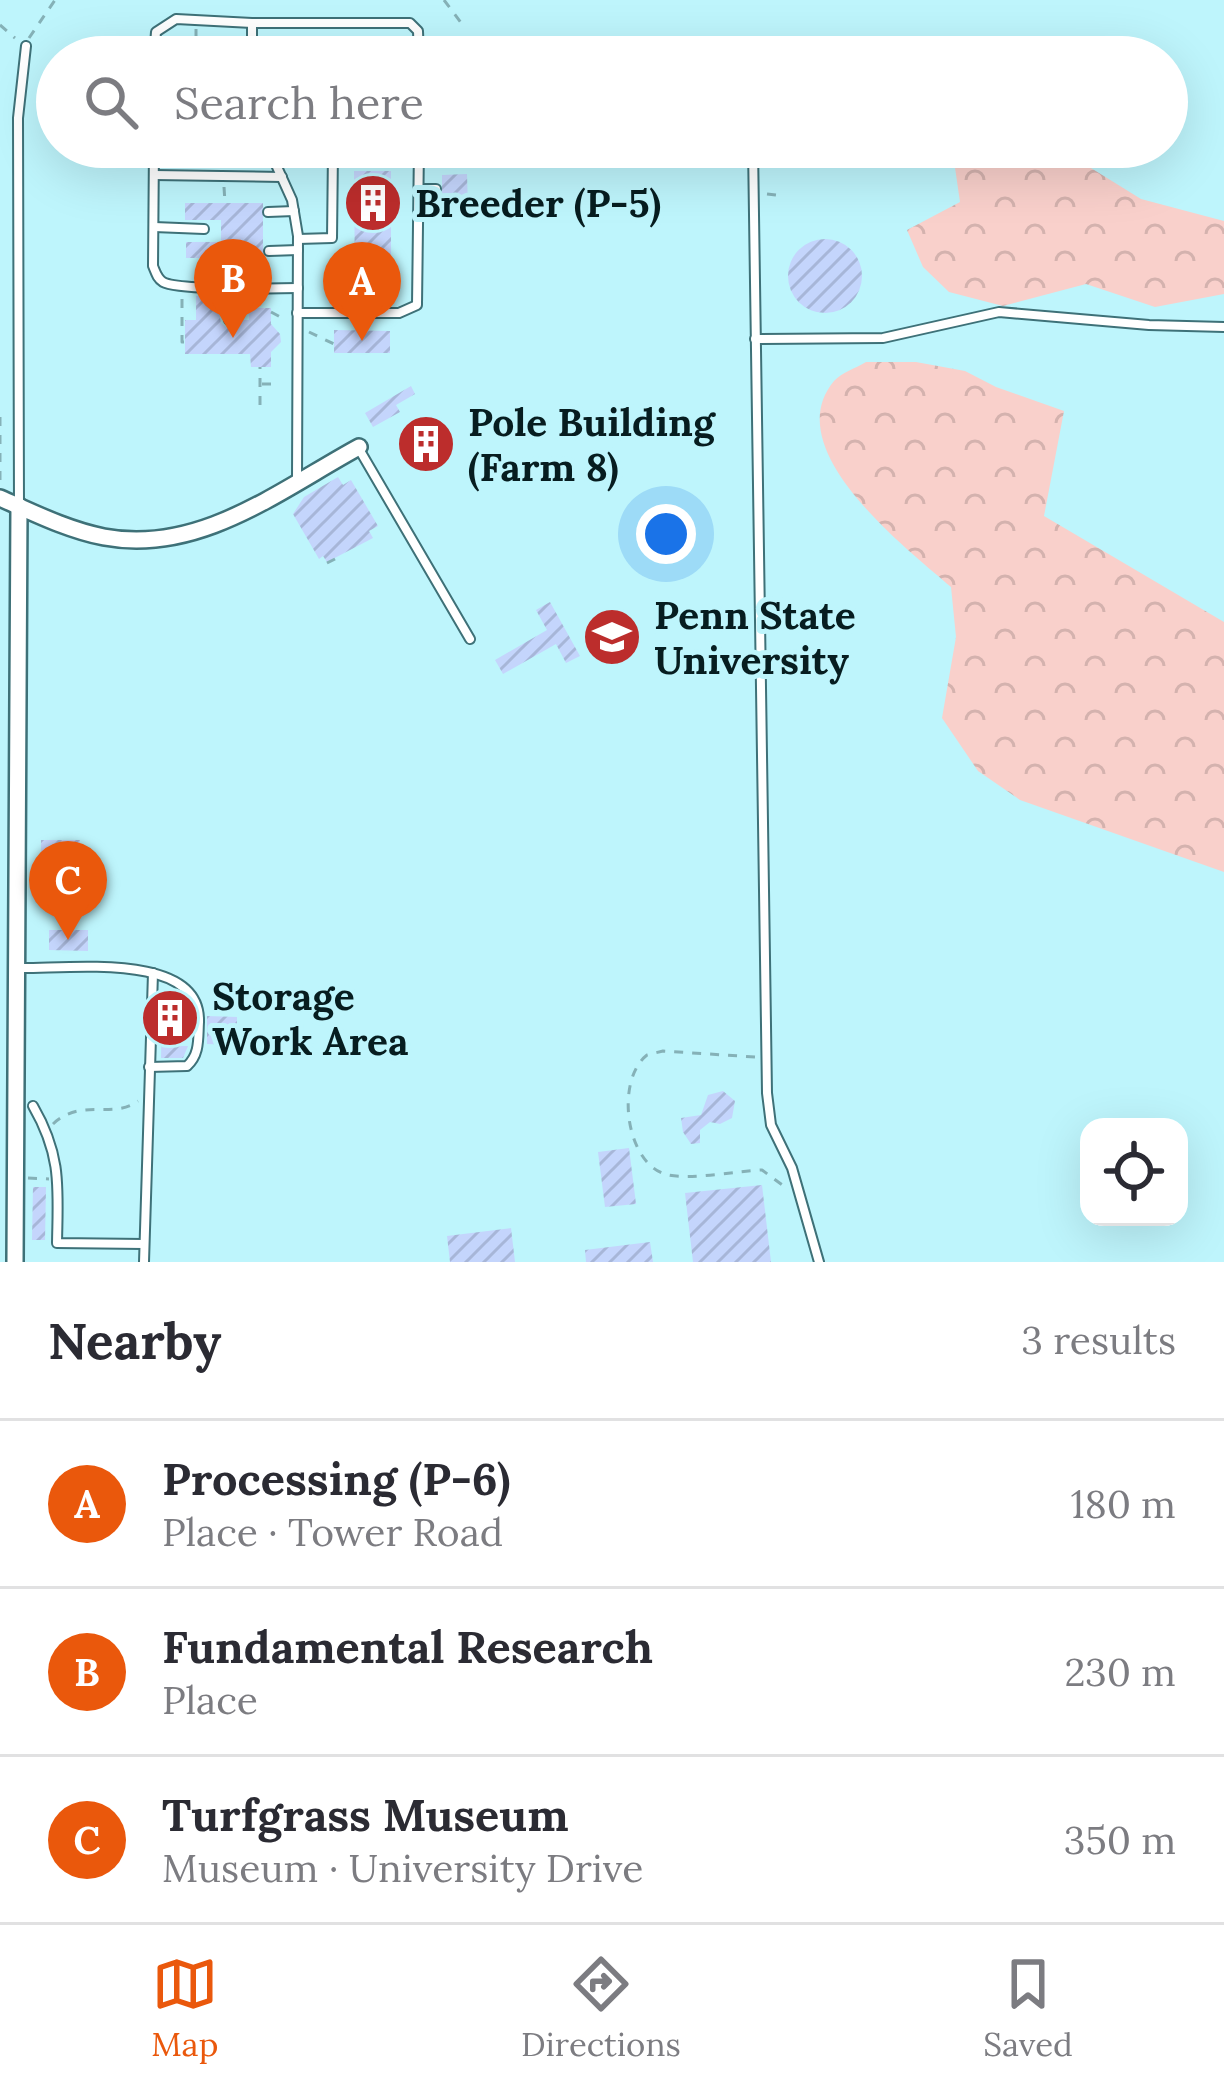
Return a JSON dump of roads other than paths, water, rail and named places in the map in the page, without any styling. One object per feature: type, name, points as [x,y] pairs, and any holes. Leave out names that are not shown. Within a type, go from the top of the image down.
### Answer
[{"type":"street","points":[[0,498],[104,537],[168,538],[217,525],[358,447]]},
{"type":"street","points":[[0,1260],[15,1261],[19,506]]},
{"type":"lane","points":[[156,36],[168,21],[410,23],[418,36]]},
{"type":"lane","points":[[252,23],[252,36]]},
{"type":"lane","points":[[19,506],[18,118],[26,46]]},
{"type":"lane","points":[[154,168],[153,266],[158,279],[182,286],[298,288]]},
{"type":"lane","points":[[278,168],[294,211],[298,245],[297,481]]},
{"type":"lane","points":[[269,251],[332,238],[333,168]]},
{"type":"lane","points":[[297,313],[399,313],[417,305],[419,168]]},
{"type":"lane","points":[[753,168],[771,1125],[792,1168],[819,1262]]},
{"type":"lane","points":[[154,176],[282,177]]},
{"type":"lane","points":[[420,189],[436,189]]},
{"type":"lane","points":[[268,212],[294,211]]},
{"type":"lane","points":[[154,227],[204,229]]},
{"type":"lane","points":[[223,287],[229,320]]},
{"type":"lane","points":[[755,339],[883,338],[1000,312],[1224,327]]},
{"type":"lane","points":[[358,447],[470,639]]},
{"type":"lane","points":[[14,958],[167,975],[192,992],[199,1008],[196,1057],[187,1066],[148,1067]]},
{"type":"lane","points":[[144,1262],[153,973]]},
{"type":"lane","points":[[34,1106],[55,1150],[57,1244],[144,1244]]},
{"type":"place","name":"Breeder (P-5)","points":[[373,203]]},
{"type":"place","name":"Fundamental Research","points":[[233,338]]},
{"type":"place","name":"Processing (P-6)","points":[[362,341]]},
{"type":"place","name":"Pole Building (Farm 8)","points":[[426,444]]},
{"type":"place","name":"Penn State University","points":[[612,637]]},
{"type":"place","name":"Turfgrass Museum","points":[[68,940]]},
{"type":"place","name":"Storage Work Area","points":[[170,1018]]}]
